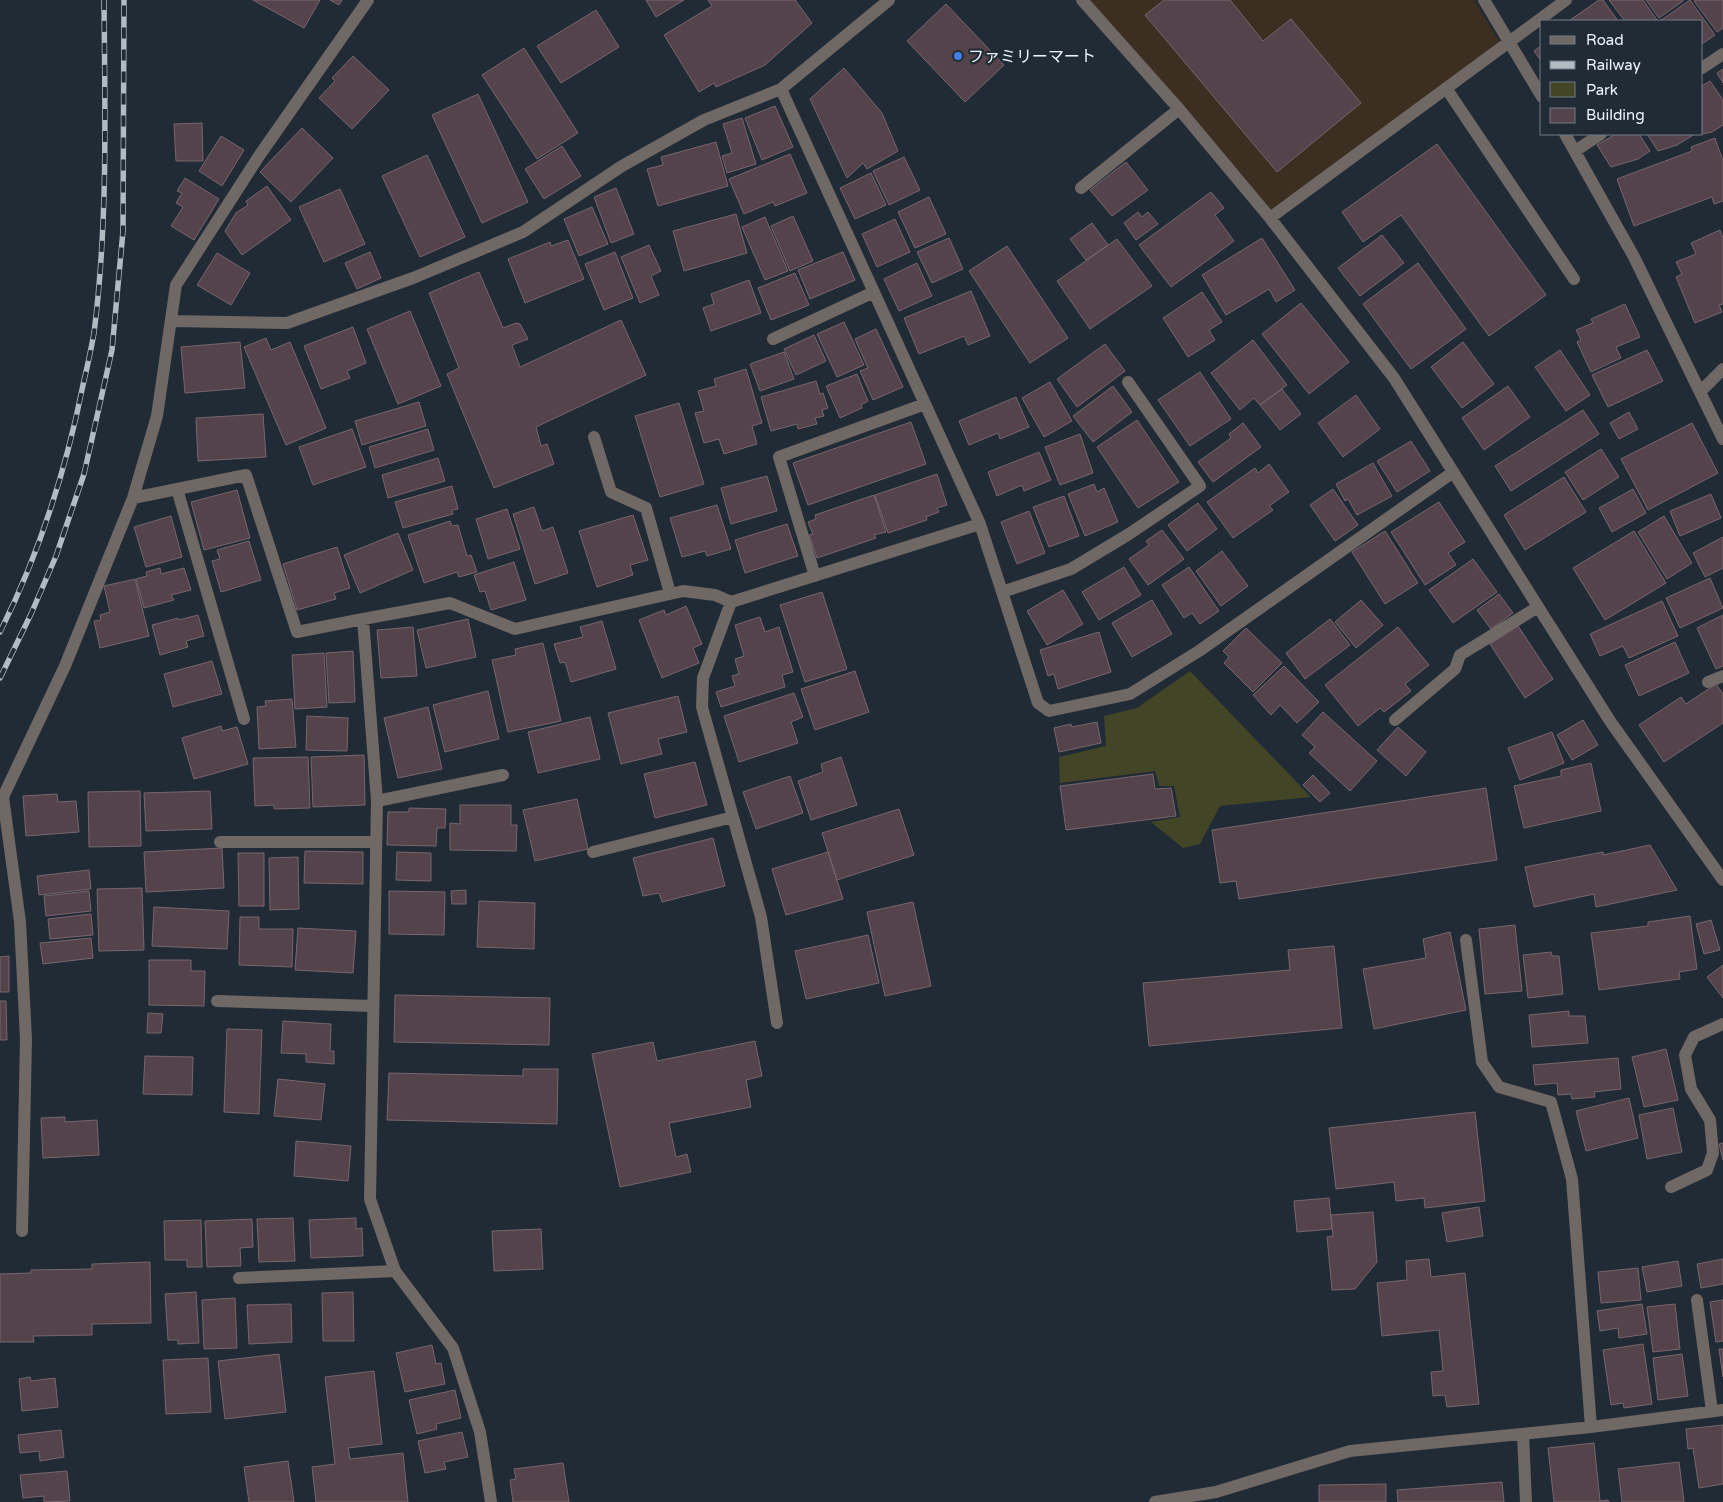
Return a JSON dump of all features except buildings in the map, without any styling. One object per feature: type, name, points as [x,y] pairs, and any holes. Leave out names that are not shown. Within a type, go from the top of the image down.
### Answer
[{"type":"street","points":[[22,1231],[26,1030],[20,922],[3,797],[65,666],[133,498],[157,416],[176,285],[259,156],[368,0]]},
{"type":"street","points":[[172,322],[288,324],[413,278],[523,232],[622,166],[704,120],[781,89],[889,0]]},
{"type":"street","points":[[1082,0],[1178,109],[1270,218],[1394,378],[1610,721],[1723,880]]},
{"type":"street","points":[[1484,0],[1540,93]]},
{"type":"street","points":[[1270,218],[1566,0]]},
{"type":"street","points":[[1703,67],[1723,54]]},
{"type":"street","points":[[1446,88],[1574,279]]},
{"type":"street","points":[[781,89],[980,524],[1038,703],[1049,711],[1130,694],[1200,651],[1452,472]]},
{"type":"street","points":[[1081,188],[1178,109]]},
{"type":"street","points":[[1565,135],[1634,257],[1723,439]]},
{"type":"street","points":[[1575,151],[1599,135]]},
{"type":"street","points":[[773,339],[874,292]]},
{"type":"street","points":[[1700,392],[1723,369]]},
{"type":"street","points":[[1002,592],[1071,569],[1129,534],[1200,486],[1128,382]]},
{"type":"street","points":[[816,576],[779,457],[925,404]]},
{"type":"street","points":[[594,437],[611,492],[646,508],[670,593]]},
{"type":"street","points":[[133,498],[246,475],[297,632],[450,603],[515,629],[683,591],[715,595],[731,602],[980,524]]},
{"type":"street","points":[[177,489],[244,719]]},
{"type":"street","points":[[731,602],[703,678],[702,707],[761,917],[777,1023]]},
{"type":"street","points":[[1395,720],[1455,668],[1460,655],[1538,607]]},
{"type":"street","points":[[363,619],[378,801],[370,1199],[396,1271],[453,1348],[480,1432],[491,1502]]},
{"type":"street","points":[[1708,682],[1723,676]]},
{"type":"street","points":[[378,801],[503,776]]},
{"type":"street","points":[[593,852],[733,817]]},
{"type":"street","points":[[220,842],[376,842]]},
{"type":"street","points":[[1466,940],[1482,1062],[1498,1087],[1551,1102],[1572,1179],[1591,1426]]},
{"type":"street","points":[[217,1002],[373,1006]]},
{"type":"street","points":[[1671,1187],[1707,1170],[1713,1153],[1710,1120],[1691,1089],[1686,1055],[1694,1037],[1723,1024]]},
{"type":"street","points":[[239,1278],[396,1271]]},
{"type":"street","points":[[1155,1502],[1216,1492],[1350,1451],[1523,1434],[1718,1411],[1697,1300]]},
{"type":"street","points":[[1523,1434],[1526,1502]]},
{"type":"shaded area","points":[[1082,0],[1474,0],[1502,46],[1270,218]]},
{"type":"green space","points":[[1190,671],[1311,797],[1220,806],[1200,844],[1183,848],[1151,822],[1180,817],[1174,786],[1159,786],[1155,771],[1060,783],[1059,757],[1106,746],[1104,716],[1137,708]]},
{"type":"railway","points":[[0,632],[39,542],[60,480],[94,333],[104,209],[104,0]]},
{"type":"railway","points":[[0,678],[56,556],[84,474],[112,350],[123,231],[124,0]]},
{"type":"place","name":"ファミリーマート","points":[[958,56]]}]
